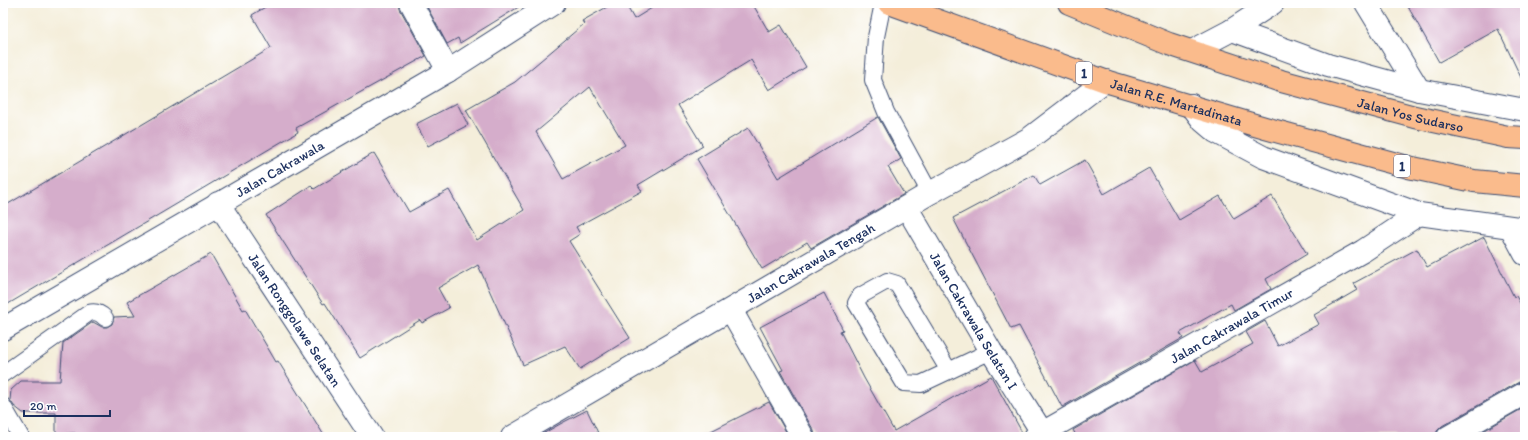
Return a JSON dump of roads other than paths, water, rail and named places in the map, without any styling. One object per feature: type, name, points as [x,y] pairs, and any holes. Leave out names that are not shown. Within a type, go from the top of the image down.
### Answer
[{"type":"highway","name":"Jalan R.E. Martadinata","points":[[889,3],[1105,81],[1408,167],[1474,181],[1525,186]]},
{"type":"highway","points":[[1069,3],[1169,44],[1192,51]]},
{"type":"highway","name":"Jalan Yos Sudarso","points":[[1192,51],[1216,61],[1297,86],[1415,116],[1508,136],[1525,138]]},
{"type":"street","points":[[411,3],[448,71]]},
{"type":"street","name":"Jalan Cakrawala","points":[[3,328],[448,71],[554,3]]},
{"type":"street","points":[[1192,51],[1232,30],[1273,3]]},
{"type":"street","points":[[1366,3],[1419,90]]},
{"type":"street","points":[[1232,30],[1328,65],[1419,90],[1525,110]]},
{"type":"street","name":"Jalan Cakrawala Tengah","points":[[512,437],[907,208],[930,193],[1030,138],[1105,81]]},
{"type":"street","points":[[1191,105],[1203,121],[1216,132],[1263,157],[1418,214],[1518,228],[1525,254]]},
{"type":"street","name":"Jalan Ronggolawe Selatan","points":[[218,203],[372,437]]},
{"type":"street","name":"Jalan Cakrawala Selatan I","points":[[907,208],[1041,436]]},
{"type":"street","name":"Jalan Cakrawala Timur","points":[[1041,436],[1363,251],[1418,214]]},
{"type":"street","points":[[731,310],[803,437]]},
{"type":"street","points":[[1448,437],[1525,393]]},
{"type":"lane","points":[[883,3],[876,37],[873,80],[886,112],[930,193]]},
{"type":"lane","points":[[949,372],[897,284],[887,281],[860,296],[856,304],[904,383],[921,384],[949,372],[991,351]]},
{"type":"lane","points":[[3,374],[89,313],[95,312],[101,314],[105,318]]},
{"type":"lane","points":[[3,406],[22,437]]}]
